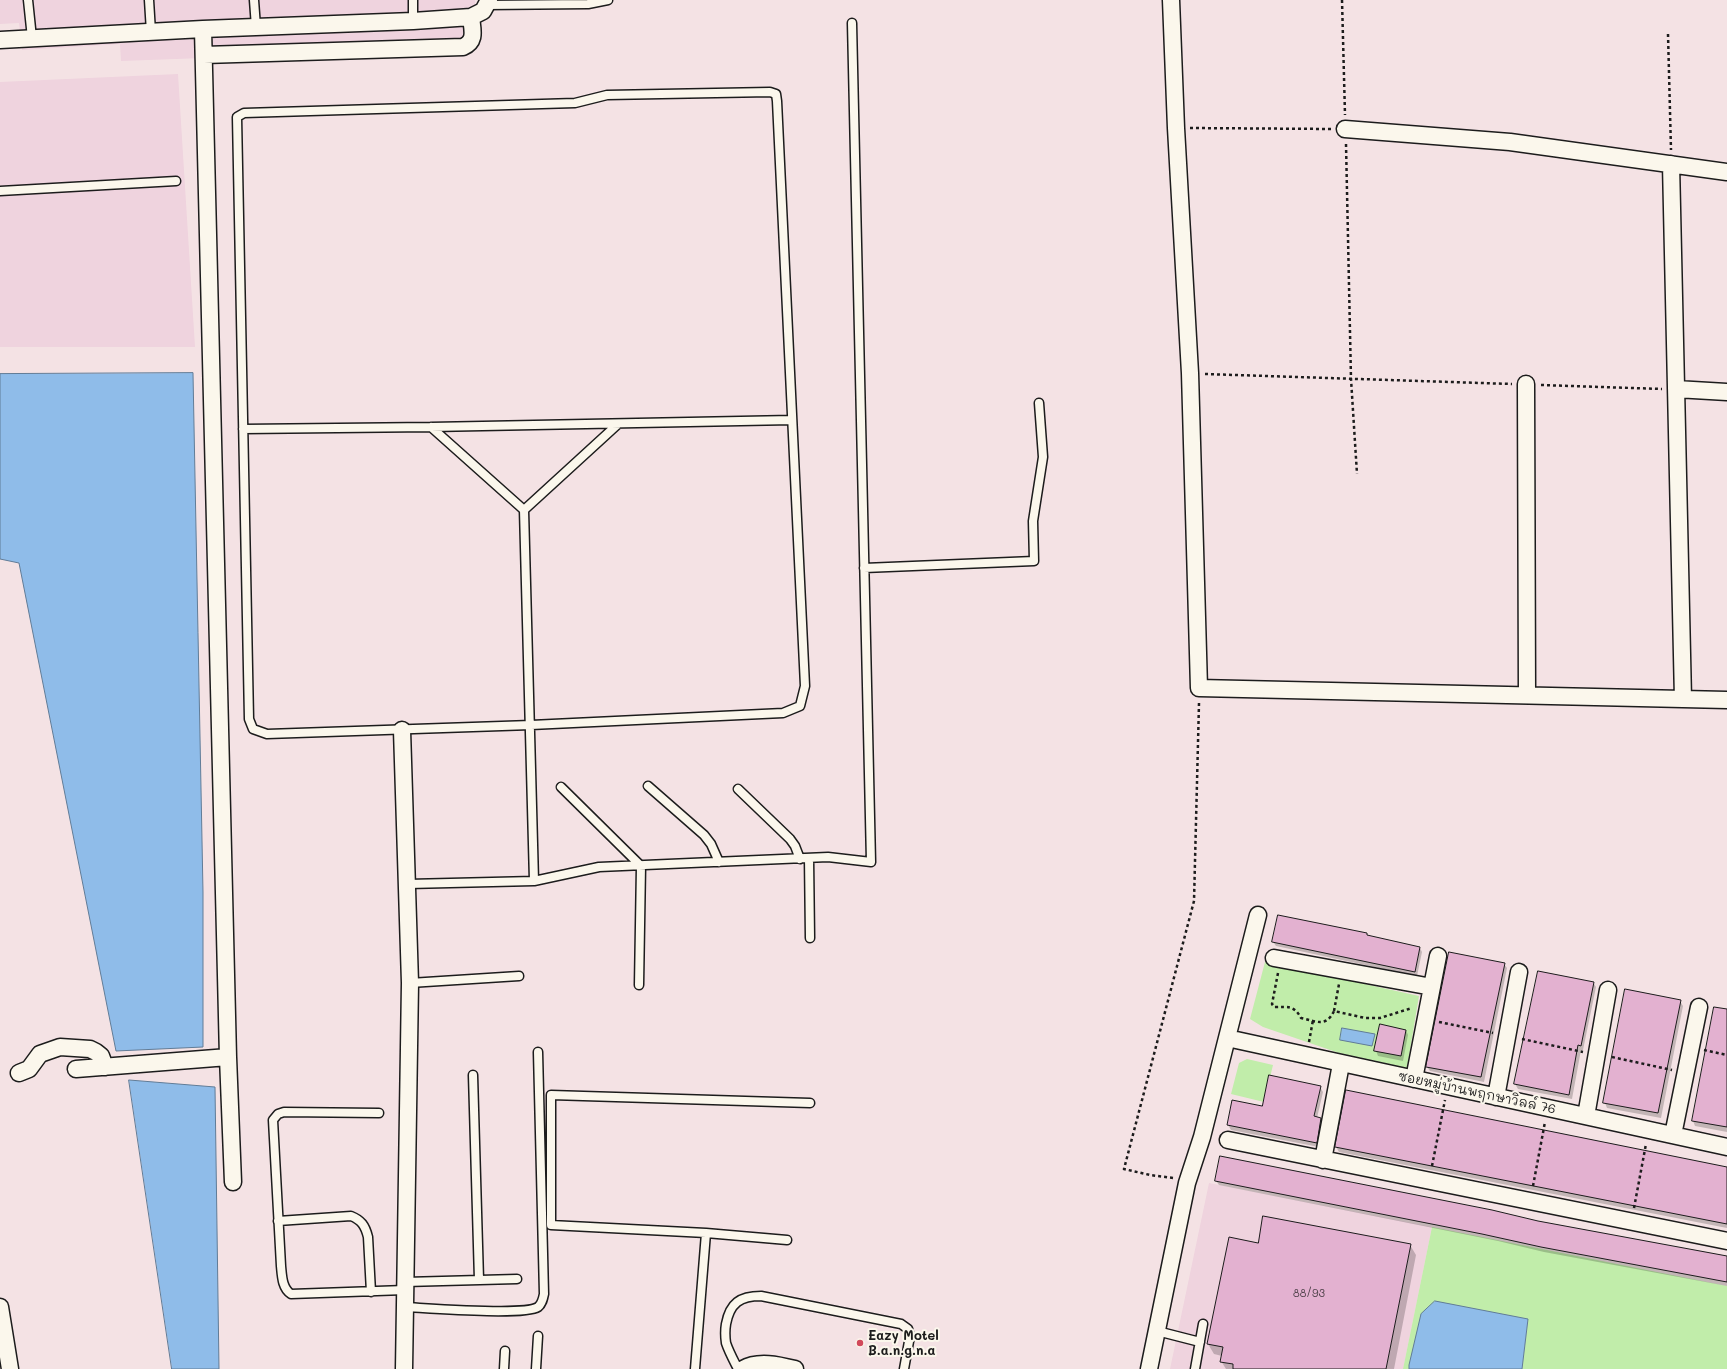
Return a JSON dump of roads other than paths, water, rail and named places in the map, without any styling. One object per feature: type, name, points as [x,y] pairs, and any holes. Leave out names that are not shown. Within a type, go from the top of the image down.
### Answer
[{"type":"street","points":[[1171,0],[1176,128],[1190,374],[1199,688],[1727,700]]},
{"type":"street","points":[[0,40],[471,17],[483,11],[487,2]]},
{"type":"street","points":[[204,55],[463,47],[470,44],[473,39],[471,17]]},
{"type":"street","points":[[203,29],[228,1057],[233,1182]]},
{"type":"street","points":[[1346,129],[1510,142],[1727,172]]},
{"type":"street","points":[[1671,164],[1683,699]]},
{"type":"street","points":[[1526,384],[1527,696]]},
{"type":"street","points":[[1676,389],[1727,392]]},
{"type":"street","points":[[402,730],[410,983],[404,1369]]},
{"type":"street","points":[[1149,1369],[1187,1183],[1202,1137],[1258,915]]},
{"type":"street","points":[[1414,1079],[1438,956]]},
{"type":"street","points":[[1278,959],[1432,987]]},
{"type":"street","points":[[1496,1097],[1519,972]]},
{"type":"street","points":[[1586,1116],[1608,990]]},
{"type":"street","points":[[1673,1135],[1699,1007]]},
{"type":"street","name":"ซอยหมู่บ้านพฤกษาวิลล์ 76","points":[[1227,1038],[1341,1064],[1727,1146]]},
{"type":"street","points":[[19,1073],[29,1069],[40,1054],[60,1047],[96,1052],[101,1056],[105,1066]]},
{"type":"street","points":[[76,1069],[228,1057]]},
{"type":"street","points":[[1324,1160],[1341,1064]]},
{"type":"street","points":[[1228,1140],[1727,1241]]},
{"type":"street","points":[[0,1307],[10,1369]]},
{"type":"street","points":[[743,1369],[750,1365],[776,1365],[795,1369]]},
{"type":"lane","points":[[28,0],[32,38]]},
{"type":"lane","points":[[149,0],[151,32]]},
{"type":"lane","points":[[254,0],[256,27]]},
{"type":"lane","points":[[413,0],[413,21]]},
{"type":"lane","points":[[487,2],[588,4],[608,0]]},
{"type":"lane","points":[[408,884],[534,881],[599,867],[828,858],[871,862],[852,23]]},
{"type":"lane","points":[[770,92],[776,94],[792,420],[806,686],[800,706],[783,713],[531,725],[267,734],[253,729],[249,719],[237,117],[244,113],[575,103],[607,94],[770,92]]},
{"type":"lane","points":[[0,190],[176,181]]},
{"type":"lane","points":[[864,568],[1034,561],[1033,521],[1043,457],[1039,403]]},
{"type":"lane","points":[[243,429],[792,420]]},
{"type":"lane","points":[[524,510],[618,424]]},
{"type":"lane","points":[[431,427],[524,510],[531,725],[534,881]]},
{"type":"lane","points":[[648,786],[704,835],[711,844],[719,862]]},
{"type":"lane","points":[[561,787],[641,866],[639,985]]},
{"type":"lane","points":[[738,790],[790,839],[805,859],[810,938]]},
{"type":"lane","points":[[410,983],[519,976]]},
{"type":"lane","points":[[405,1307],[468,1310],[523,1310],[537,1308],[541,1304],[544,1294],[538,1052]]},
{"type":"lane","points":[[473,1075],[479,1280]]},
{"type":"lane","points":[[787,1240],[706,1233],[552,1225],[551,1095],[810,1103]]},
{"type":"lane","points":[[378,1113],[288,1112],[281,1113],[276,1116],[273,1127],[278,1221],[281,1266],[286,1291],[291,1294],[371,1292],[405,1286],[479,1280],[517,1279]]},
{"type":"lane","points":[[278,1221],[350,1216],[359,1219],[366,1229],[368,1237],[371,1292]]},
{"type":"lane","points":[[694,1369],[706,1233]]},
{"type":"lane","points":[[738,1369],[726,1342],[725,1333],[728,1316],[733,1306],[738,1301],[746,1297],[761,1296],[901,1324],[908,1329],[910,1336],[904,1369]]},
{"type":"lane","points":[[1195,1369],[1203,1324]]},
{"type":"lane","points":[[1157,1331],[1200,1342]]},
{"type":"lane","points":[[536,1369],[538,1336]]},
{"type":"lane","points":[[504,1369],[505,1352]]},
{"type":"water","points":[[193,373],[203,892],[203,1047],[116,1051],[19,563],[0,559],[0,374]]},
{"type":"water","points":[[1342,1028],[1375,1034],[1372,1046],[1340,1040]]},
{"type":"water","points":[[129,1080],[215,1087],[219,1369],[172,1369]]},
{"type":"water","points":[[1435,1301],[1528,1319],[1522,1369],[1409,1369],[1421,1314]]},
{"type":"place","name":"Eazy Motel B.a.n.g.n.a","points":[[860,1343]]}]
